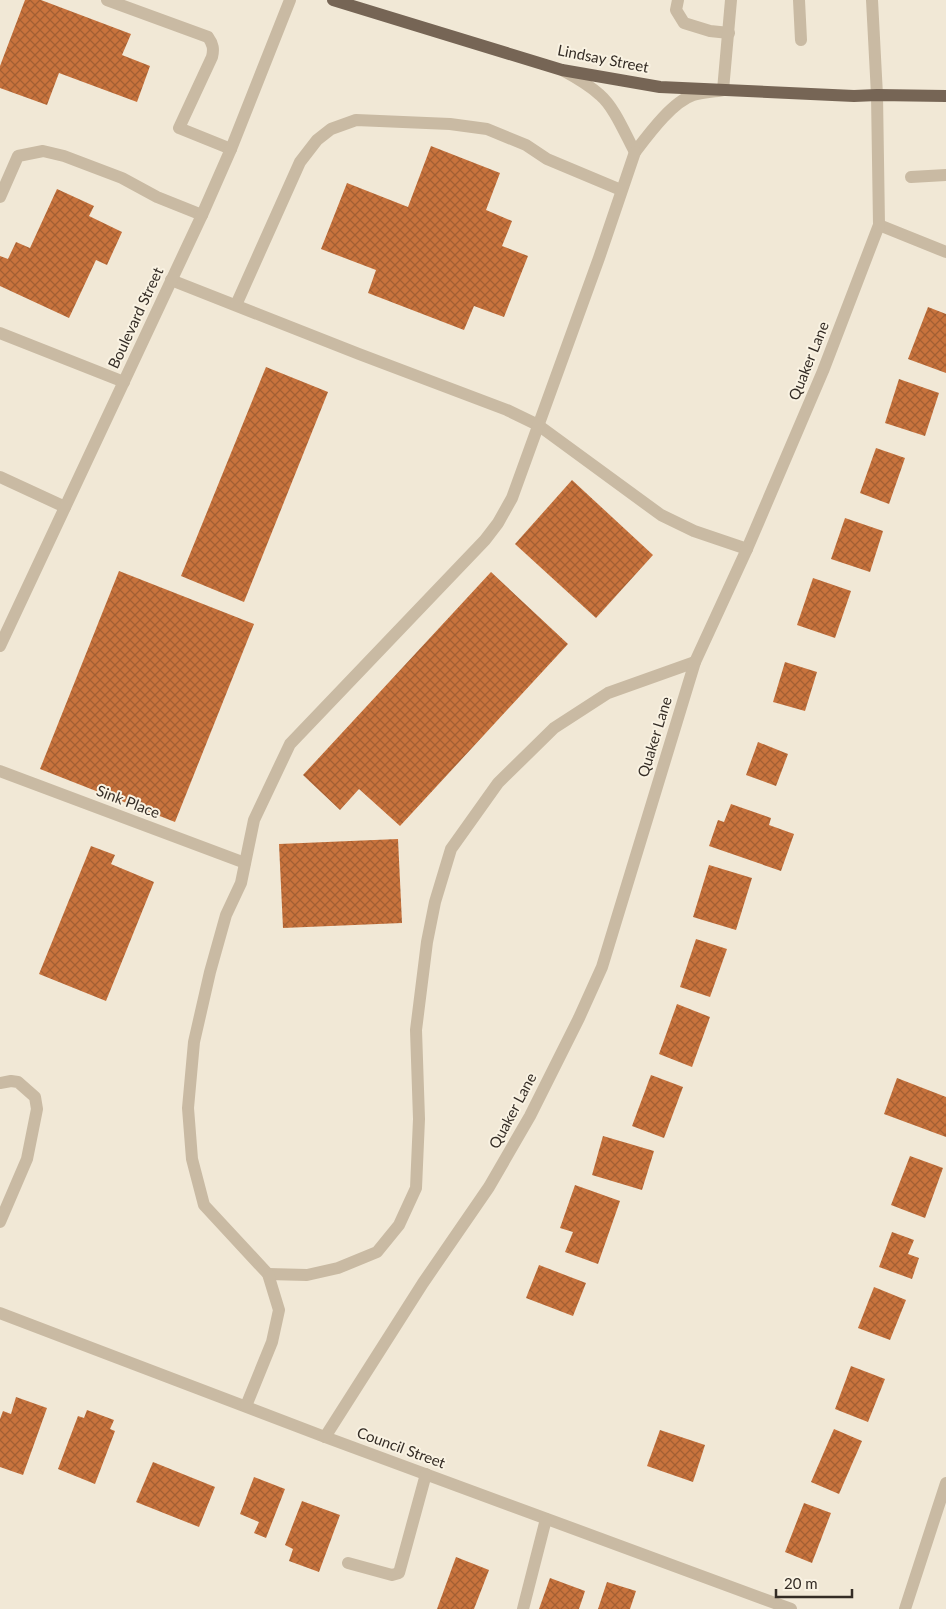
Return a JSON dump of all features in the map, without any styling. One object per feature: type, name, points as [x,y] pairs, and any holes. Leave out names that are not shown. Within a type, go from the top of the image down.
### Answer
[{"type":"main road","name":"Lindsay Street","points":[[332,0],[562,70],[660,87],[854,96],[946,96]]},
{"type":"street","points":[[107,0],[208,37],[214,50],[212,57],[179,128],[231,149]]},
{"type":"street","name":"Boulevard Street","points":[[0,646],[202,215],[231,149],[290,0]]},
{"type":"street","points":[[678,0],[676,10],[684,23],[710,31],[729,33]]},
{"type":"street","points":[[246,1406],[272,1342],[280,1310],[268,1274],[204,1205],[192,1158],[188,1108],[194,1042],[210,972],[226,915],[241,883],[254,820],[290,744],[485,540],[498,523],[512,498],[635,152],[670,110],[691,95],[723,90],[731,0]]},
{"type":"street","points":[[799,0],[801,40]]},
{"type":"street","name":"Quaker Lane","points":[[325,1437],[423,1283],[490,1188],[530,1116],[602,967],[695,662],[823,371],[879,225],[877,95],[872,0]]},
{"type":"street","points":[[562,70],[585,83],[602,96],[616,116],[635,152]]},
{"type":"street","points":[[236,305],[300,162],[317,140],[331,129],[356,120],[450,124],[487,129],[526,145],[548,159],[622,190]]},
{"type":"street","points":[[0,196],[18,156],[43,151],[64,156],[122,178],[157,197],[202,215]]},
{"type":"street","points":[[911,177],[946,175]]},
{"type":"street","points":[[879,225],[946,252]]},
{"type":"street","points":[[172,280],[507,410],[538,425],[660,515],[694,531],[746,549]]},
{"type":"street","points":[[0,333],[124,382]]},
{"type":"street","points":[[0,477],[65,507]]},
{"type":"street","points":[[268,1274],[307,1275],[338,1268],[377,1252],[399,1225],[416,1188],[419,1119],[416,1030],[434,902],[451,849],[498,783],[554,728],[608,693],[695,662]]},
{"type":"street","name":"Sink Place","points":[[0,771],[245,863]]},
{"type":"street","points":[[0,1083],[18,1082],[35,1097],[37,1109],[27,1159],[0,1222]]},
{"type":"street","name":"Council Street","points":[[0,1313],[325,1437],[792,1609]]},
{"type":"street","points":[[348,1563],[392,1575],[399,1573],[426,1474]]},
{"type":"street","points":[[905,1609],[946,1483]]},
{"type":"street","points":[[523,1609],[546,1519]]},
{"type":"building","points":[[25,0],[41,0],[131,34],[122,55],[150,66],[137,102],[59,73],[47,105],[0,88],[0,66]]},
{"type":"building","points":[[431,146],[500,173],[486,210],[512,221],[502,246],[528,256],[504,317],[474,306],[464,330],[368,293],[376,270],[321,249],[347,183],[408,207]]},
{"type":"building","points":[[57,189],[94,206],[89,216],[122,232],[107,265],[96,260],[69,318],[0,286],[0,256],[8,259],[16,242],[30,248]]},
{"type":"building","points":[[928,307],[946,314],[946,373],[908,359]]},
{"type":"building","points":[[266,367],[328,392],[244,602],[181,576]]},
{"type":"building","points":[[899,379],[939,393],[925,436],[885,423]]},
{"type":"building","points":[[876,448],[905,458],[889,504],[860,493]]},
{"type":"building","points":[[572,480],[653,555],[596,618],[515,544]]},
{"type":"building","points":[[845,518],[883,531],[870,572],[831,559]]},
{"type":"building","points":[[119,571],[254,624],[175,822],[40,769]]},
{"type":"building","points":[[491,572],[568,644],[400,826],[359,789],[340,810],[303,775]]},
{"type":"building","points":[[813,578],[851,591],[835,638],[797,625]]},
{"type":"building","points":[[785,662],[817,672],[805,711],[773,702]]},
{"type":"building","points":[[758,742],[788,754],[776,786],[746,775]]},
{"type":"building","points":[[731,804],[771,818],[769,825],[794,834],[781,871],[709,846],[718,820],[724,822]]},
{"type":"building","points":[[398,839],[402,923],[283,928],[279,844]]},
{"type":"building","points":[[91,846],[115,855],[111,864],[154,882],[106,1001],[39,974]]},
{"type":"building","points":[[709,865],[752,878],[736,930],[693,917]]},
{"type":"building","points":[[696,939],[727,949],[710,997],[680,987]]},
{"type":"building","points":[[677,1004],[710,1017],[692,1067],[659,1054]]},
{"type":"building","points":[[651,1075],[683,1087],[664,1138],[632,1126]]},
{"type":"building","points":[[897,1078],[946,1097],[946,1137],[884,1114]]},
{"type":"building","points":[[603,1136],[654,1151],[642,1190],[592,1175]]},
{"type":"building","points":[[910,1156],[943,1168],[925,1218],[891,1205]]},
{"type":"building","points":[[575,1185],[620,1201],[598,1264],[565,1252],[573,1232],[560,1228]]},
{"type":"building","points":[[892,1232],[914,1240],[908,1254],[919,1258],[912,1279],[879,1267]]},
{"type":"building","points":[[539,1265],[586,1283],[573,1316],[526,1298]]},
{"type":"building","points":[[874,1287],[906,1300],[890,1340],[858,1328]]},
{"type":"building","points":[[851,1366],[885,1379],[868,1422],[835,1409]]},
{"type":"building","points":[[16,1397],[47,1408],[23,1475],[0,1467],[0,1419],[3,1411],[11,1414]]},
{"type":"building","points":[[87,1410],[114,1420],[110,1429],[115,1431],[95,1484],[58,1469],[78,1416],[84,1418]]},
{"type":"building","points":[[834,1429],[862,1441],[839,1494],[811,1482]]},
{"type":"building","points":[[660,1430],[705,1445],[693,1482],[647,1466]]},
{"type":"building","points":[[153,1462],[215,1487],[199,1527],[136,1502]]},
{"type":"building","points":[[254,1477],[285,1489],[266,1538],[254,1533],[259,1522],[240,1514]]},
{"type":"building","points":[[302,1501],[340,1515],[319,1572],[289,1561],[293,1549],[285,1545]]},
{"type":"building","points":[[804,1503],[831,1513],[812,1563],[785,1552]]},
{"type":"building","points":[[456,1557],[489,1570],[474,1609],[437,1609]]},
{"type":"building","points":[[550,1578],[585,1591],[579,1609],[539,1609]]},
{"type":"building","points":[[607,1582],[636,1591],[630,1609],[598,1609]]}]
